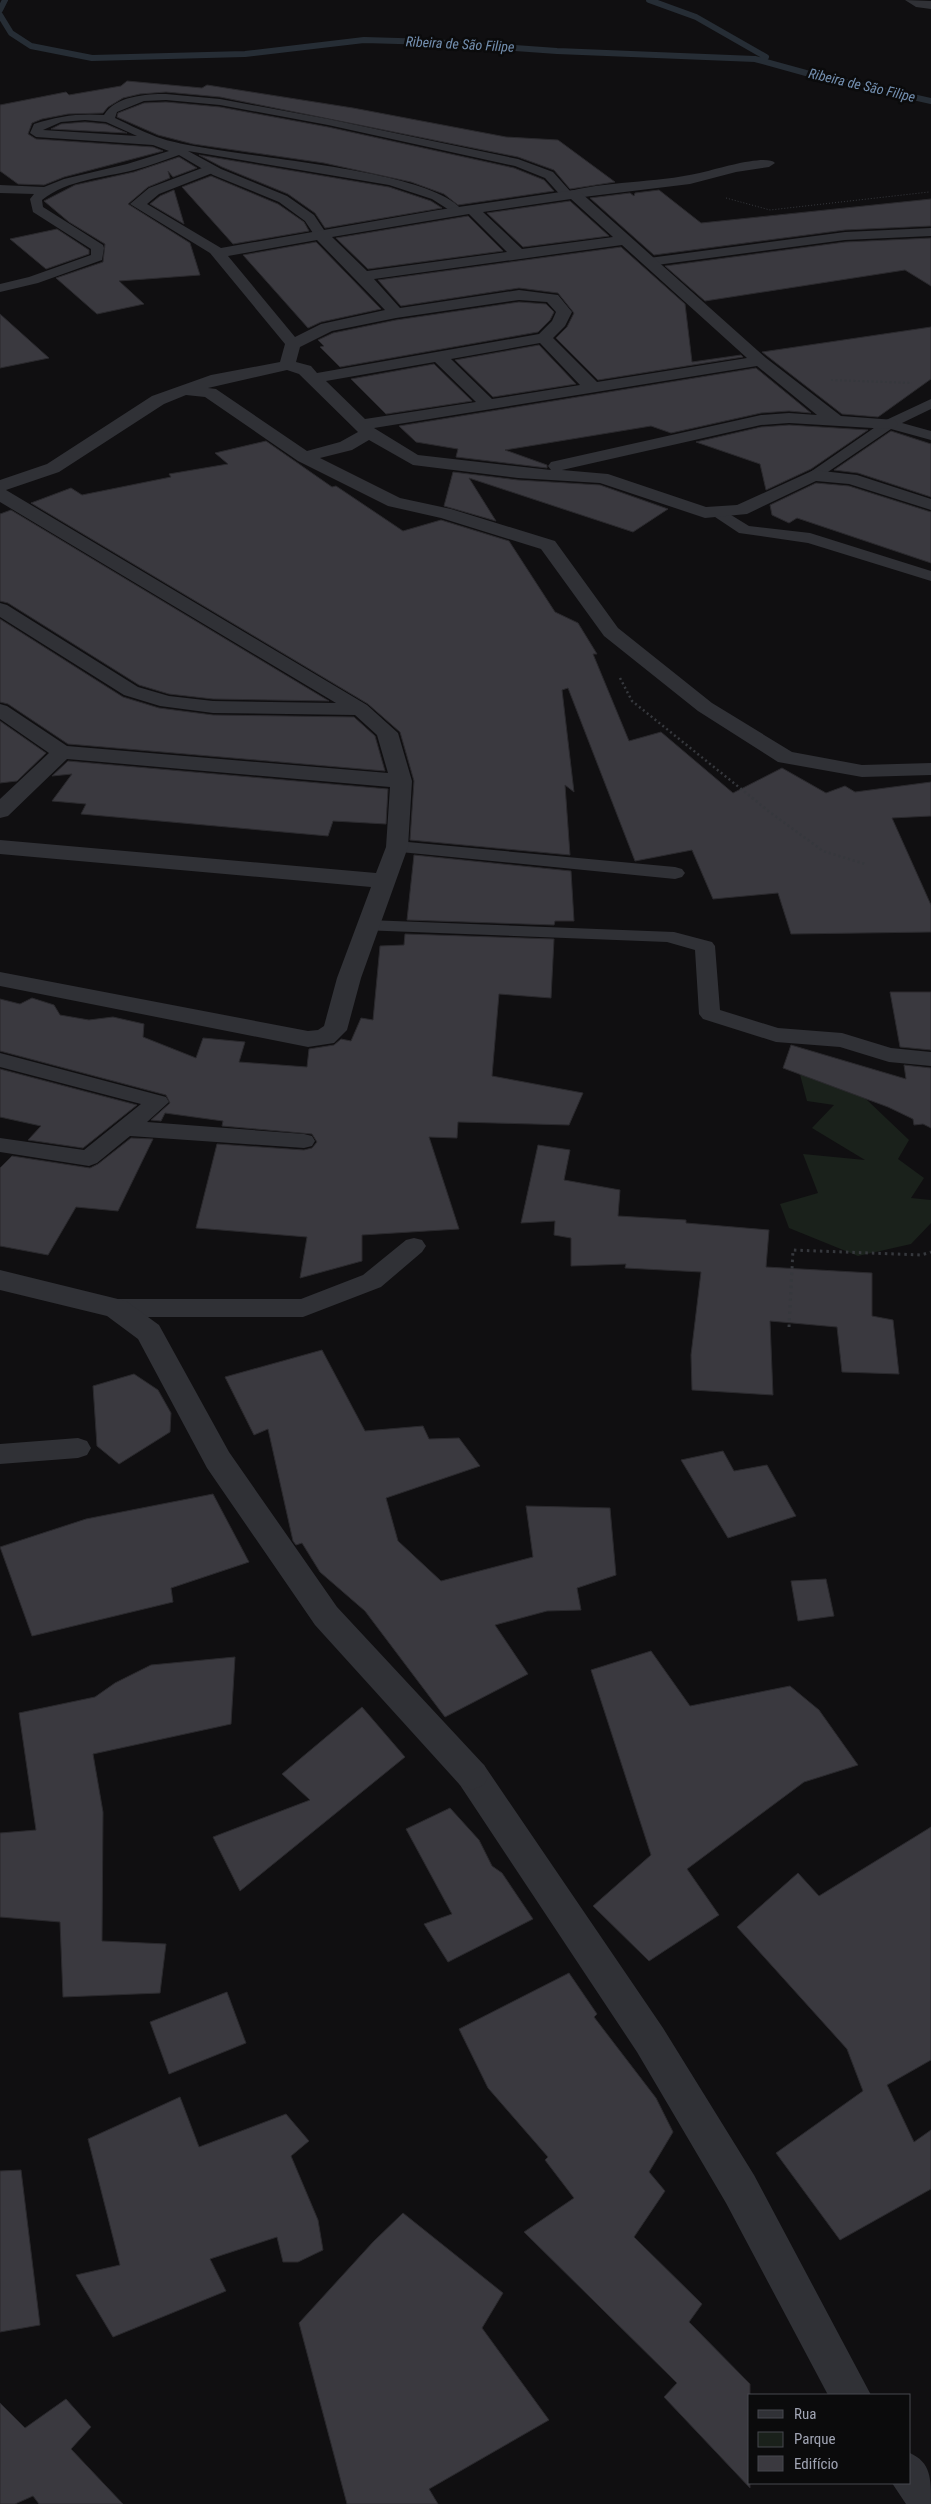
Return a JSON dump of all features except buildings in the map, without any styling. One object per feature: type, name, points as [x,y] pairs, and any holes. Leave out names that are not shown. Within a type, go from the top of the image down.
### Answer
[{"type":"street","points":[[911,0],[920,4],[931,5]]},
{"type":"street","points":[[210,169],[154,191],[137,204],[174,224],[218,253],[293,344]]},
{"type":"street","points":[[218,253],[472,209],[571,195],[760,361],[835,420]]},
{"type":"street","points":[[472,209],[518,254]]},
{"type":"street","points":[[322,236],[364,276],[396,313]]},
{"type":"street","points":[[364,276],[623,240]]},
{"type":"street","points":[[287,365],[293,344],[327,327],[396,313],[519,295],[552,298],[564,312],[559,323],[544,338],[315,378]]},
{"type":"street","points":[[544,338],[592,387]]},
{"type":"street","points":[[438,356],[487,403]]},
{"type":"street","points":[[304,457],[346,446],[365,429],[487,403],[760,361]]},
{"type":"street","points":[[0,486],[53,468],[158,400],[217,379],[287,365],[305,370],[365,429],[413,460],[518,473],[602,478],[705,513],[741,510],[814,475],[851,479],[931,504]]},
{"type":"street","points":[[185,390],[210,392],[218,400],[304,457],[394,502],[445,513],[548,545],[611,632],[705,707],[786,757],[862,771],[931,768]]},
{"type":"street","points":[[518,473],[761,420],[835,420],[889,424]]},
{"type":"street","points":[[0,494],[360,709],[387,733],[401,781],[397,847],[349,978],[335,1030],[325,1038],[308,1040],[0,980]]},
{"type":"street","points":[[0,609],[131,691],[167,702],[213,707],[300,710],[360,709]]},
{"type":"street","points":[[0,710],[62,752],[401,781]]},
{"type":"street","points":[[0,811],[62,752]]},
{"type":"street","points":[[0,847],[385,881]]},
{"type":"street","points":[[0,1280],[116,1308],[149,1332],[218,1460],[326,1616],[472,1775],[650,2040],[740,2189],[849,2394]]},
{"type":"street","points":[[911,2475],[931,2502]]},
{"type":"lane","points":[[108,119],[113,110],[142,98],[166,97],[220,102],[427,142],[518,163],[549,175],[571,195],[670,182],[769,163]]},
{"type":"lane","points":[[322,236],[310,218],[283,199],[210,169],[180,151],[154,141],[108,119],[85,117],[60,120],[38,126],[36,133],[154,141],[391,182],[436,196],[457,212]]},
{"type":"lane","points":[[0,189],[44,191],[92,175],[130,167],[180,151]]},
{"type":"lane","points":[[0,288],[33,280],[97,257],[98,248],[37,209],[36,199],[44,191]]},
{"type":"lane","points":[[649,262],[845,236],[931,232]]},
{"type":"lane","points":[[814,475],[889,424],[931,403]]},
{"type":"lane","points":[[889,424],[931,436]]},
{"type":"lane","points":[[718,512],[745,530],[810,538],[931,576]]},
{"type":"lane","points":[[397,847],[675,873]]},
{"type":"lane","points":[[368,926],[667,936],[705,946],[710,1014],[776,1035],[842,1040],[889,1056],[931,1059]]},
{"type":"lane","points":[[0,1060],[158,1102],[89,1158],[0,1145]]},
{"type":"lane","points":[[125,1128],[304,1142]]},
{"type":"lane","points":[[116,1308],[303,1308],[372,1281],[414,1246]]},
{"type":"lane","points":[[0,1454],[78,1448]]},
{"type":"path","points":[[670,182],[770,210],[928,192]]},
{"type":"path","points":[[781,377],[913,383]]},
{"type":"path","points":[[611,632],[615,669],[632,701],[771,813],[823,851],[865,864]]},
{"type":"path","points":[[789,1327],[793,1250],[921,1255],[931,1252]]},
{"type":"green space","points":[[798,1067],[833,1077],[867,1100],[909,1140],[898,1159],[924,1178],[911,1198],[931,1200],[931,1223],[911,1244],[858,1256],[789,1228],[780,1204],[818,1193],[803,1154],[865,1160],[812,1128],[834,1105],[807,1101]]},
{"type":"waterway","name":"Ribeira de São Filipe","points":[[0,10],[5,0]]},
{"type":"waterway","points":[[649,0],[696,17],[766,57]]},
{"type":"waterway","name":"Ribeira de São Filipe","points":[[0,15],[11,33],[31,46],[92,58],[245,54],[364,40],[433,42],[557,51],[755,59],[806,73],[931,101]]}]
